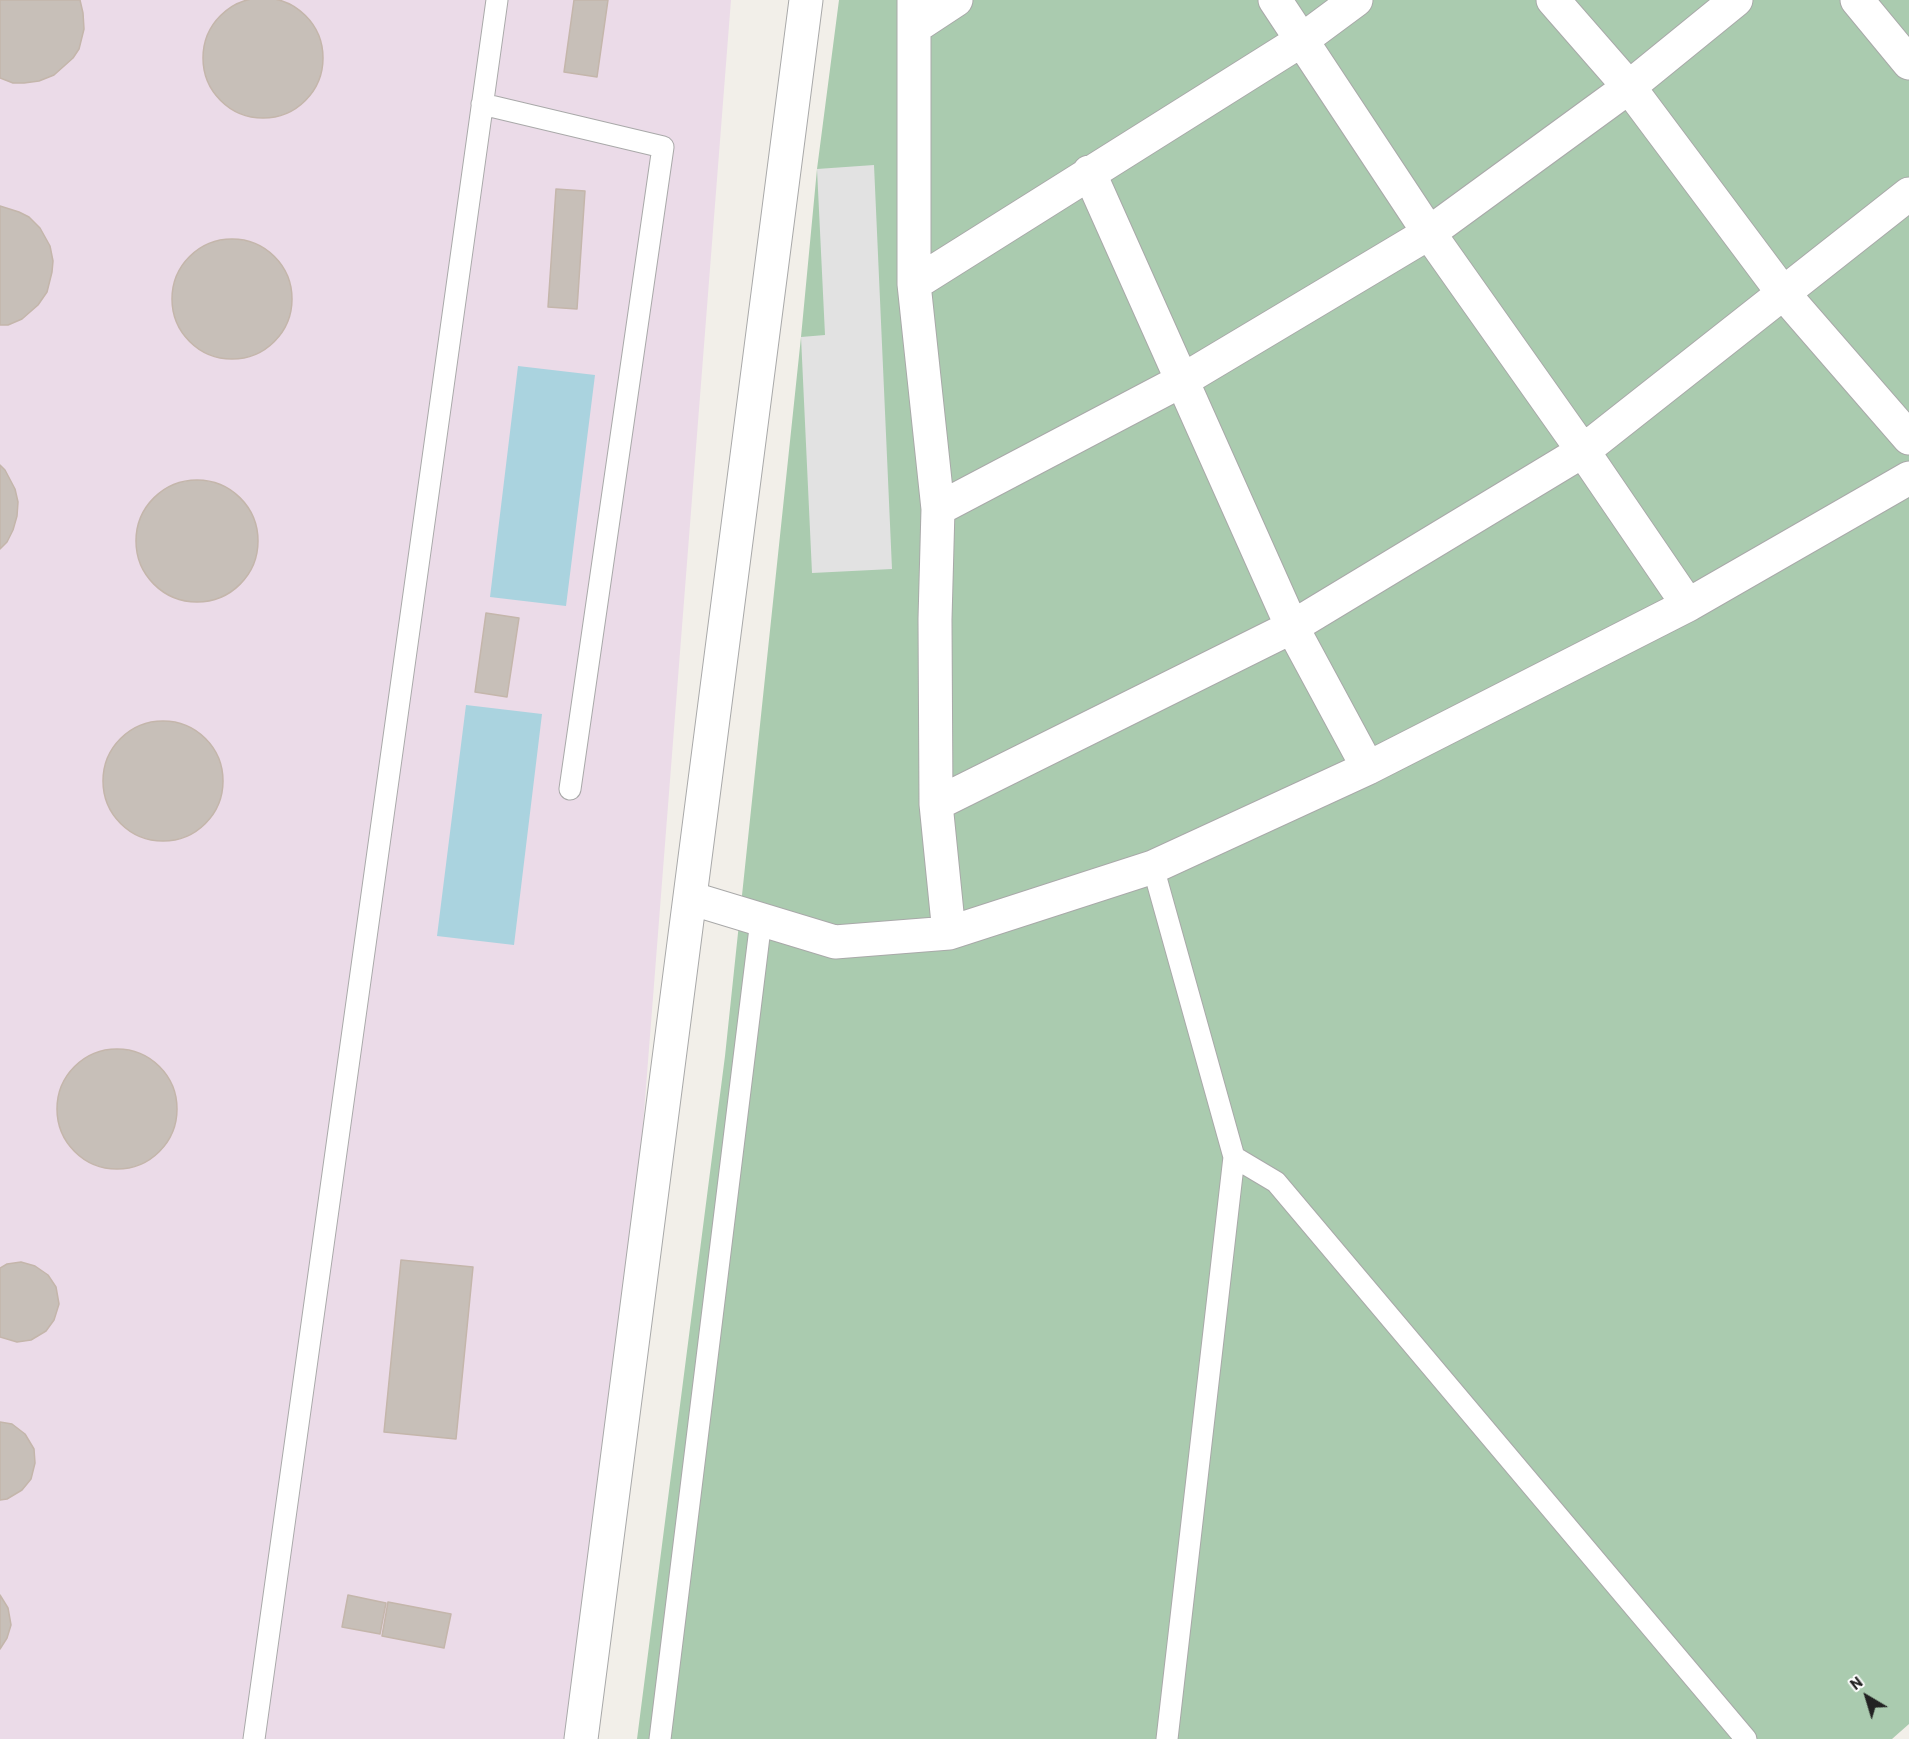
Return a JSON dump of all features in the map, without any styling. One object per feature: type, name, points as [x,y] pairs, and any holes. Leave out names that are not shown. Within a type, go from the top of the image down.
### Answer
[{"type":"street","points":[[581,1739],[806,0]]},
{"type":"street","points":[[949,933],[936,804],[935,619],[938,509],[914,284],[915,13],[956,0]]},
{"type":"street","points":[[1275,0],[1429,232],[1688,604]]},
{"type":"street","points":[[914,284],[1302,40],[1356,0]]},
{"type":"street","points":[[1553,0],[1629,87],[1783,292],[1909,438]]},
{"type":"street","points":[[938,509],[1183,380],[1429,232],[1629,87],[1736,0]]},
{"type":"street","points":[[1857,0],[1909,63]]},
{"type":"street","points":[[1089,172],[1292,627],[1368,768]]},
{"type":"street","points":[[936,804],[1292,627],[1583,451],[1909,194]]},
{"type":"street","points":[[690,898],[835,942],[949,933],[1153,867],[1368,768],[1688,604],[1909,478]]},
{"type":"lane","points":[[254,1739],[497,0]]},
{"type":"lane","points":[[482,104],[663,147],[570,789]]},
{"type":"lane","points":[[1153,867],[1234,1157],[1167,1739]]},
{"type":"lane","points":[[660,1739],[761,920]]},
{"type":"lane","points":[[1234,1157],[1276,1182],[1746,1739]]},
{"type":"shaded area","points":[[0,0],[731,0],[595,1739],[0,1739]]},
{"type":"shaded area","points":[[874,165],[892,569],[812,573],[801,337],[825,335],[817,169]]},
{"type":"green space","points":[[839,0],[1909,0],[1909,1724],[1892,1739],[637,1739],[725,1056],[817,169]]},
{"type":"water","points":[[518,366],[595,375],[566,606],[490,597]]},
{"type":"water","points":[[466,705],[542,714],[514,945],[437,936]]},
{"type":"building","points":[[263,-2],[286,3],[305,16],[318,35],[323,58],[318,81],[305,100],[286,113],[263,118],[240,113],[221,100],[208,81],[203,58],[208,35],[221,16],[240,3]]},
{"type":"building","points":[[0,0],[80,0],[84,29],[79,49],[73,58],[54,75],[39,81],[13,83],[0,78]]},
{"type":"building","points":[[574,0],[608,0],[597,77],[564,72]]},
{"type":"building","points":[[556,189],[585,191],[577,309],[548,307]]},
{"type":"building","points":[[0,206],[29,217],[40,228],[50,246],[53,261],[47,292],[38,305],[22,319],[8,325],[0,325]]},
{"type":"building","points":[[232,239],[255,244],[274,257],[287,276],[292,299],[287,322],[274,341],[255,354],[232,359],[209,354],[190,341],[177,322],[172,299],[177,276],[190,257],[209,244]]},
{"type":"building","points":[[0,465],[15,489],[18,502],[13,530],[7,542],[0,549]]},
{"type":"building","points":[[197,480],[220,485],[240,498],[253,518],[258,541],[253,564],[240,584],[220,597],[197,602],[174,597],[154,584],[141,564],[136,541],[141,518],[154,498],[174,485]]},
{"type":"building","points":[[486,613],[519,618],[507,697],[475,692]]},
{"type":"building","points":[[163,721],[186,726],[205,739],[218,758],[223,781],[218,804],[205,823],[186,836],[163,841],[140,836],[121,823],[108,804],[103,781],[108,758],[121,739],[140,726]]},
{"type":"building","points":[[117,1049],[140,1053],[160,1066],[173,1086],[177,1109],[173,1132],[160,1152],[140,1165],[117,1169],[94,1165],[74,1152],[61,1132],[57,1109],[61,1086],[74,1066],[94,1053]]},
{"type":"building","points":[[401,1260],[473,1267],[456,1439],[384,1432]]},
{"type":"building","points":[[21,1262],[35,1266],[48,1275],[56,1287],[59,1304],[54,1320],[46,1331],[31,1340],[17,1342],[0,1337],[0,1268],[7,1264]]},
{"type":"building","points":[[0,1422],[12,1424],[25,1434],[34,1449],[35,1463],[31,1479],[22,1490],[7,1499],[0,1500]]},
{"type":"building","points":[[0,1595],[8,1608],[11,1625],[0,1649]]},
{"type":"building","points":[[348,1595],[386,1603],[380,1634],[342,1627]]},
{"type":"building","points":[[388,1602],[451,1614],[444,1648],[382,1636]]}]
